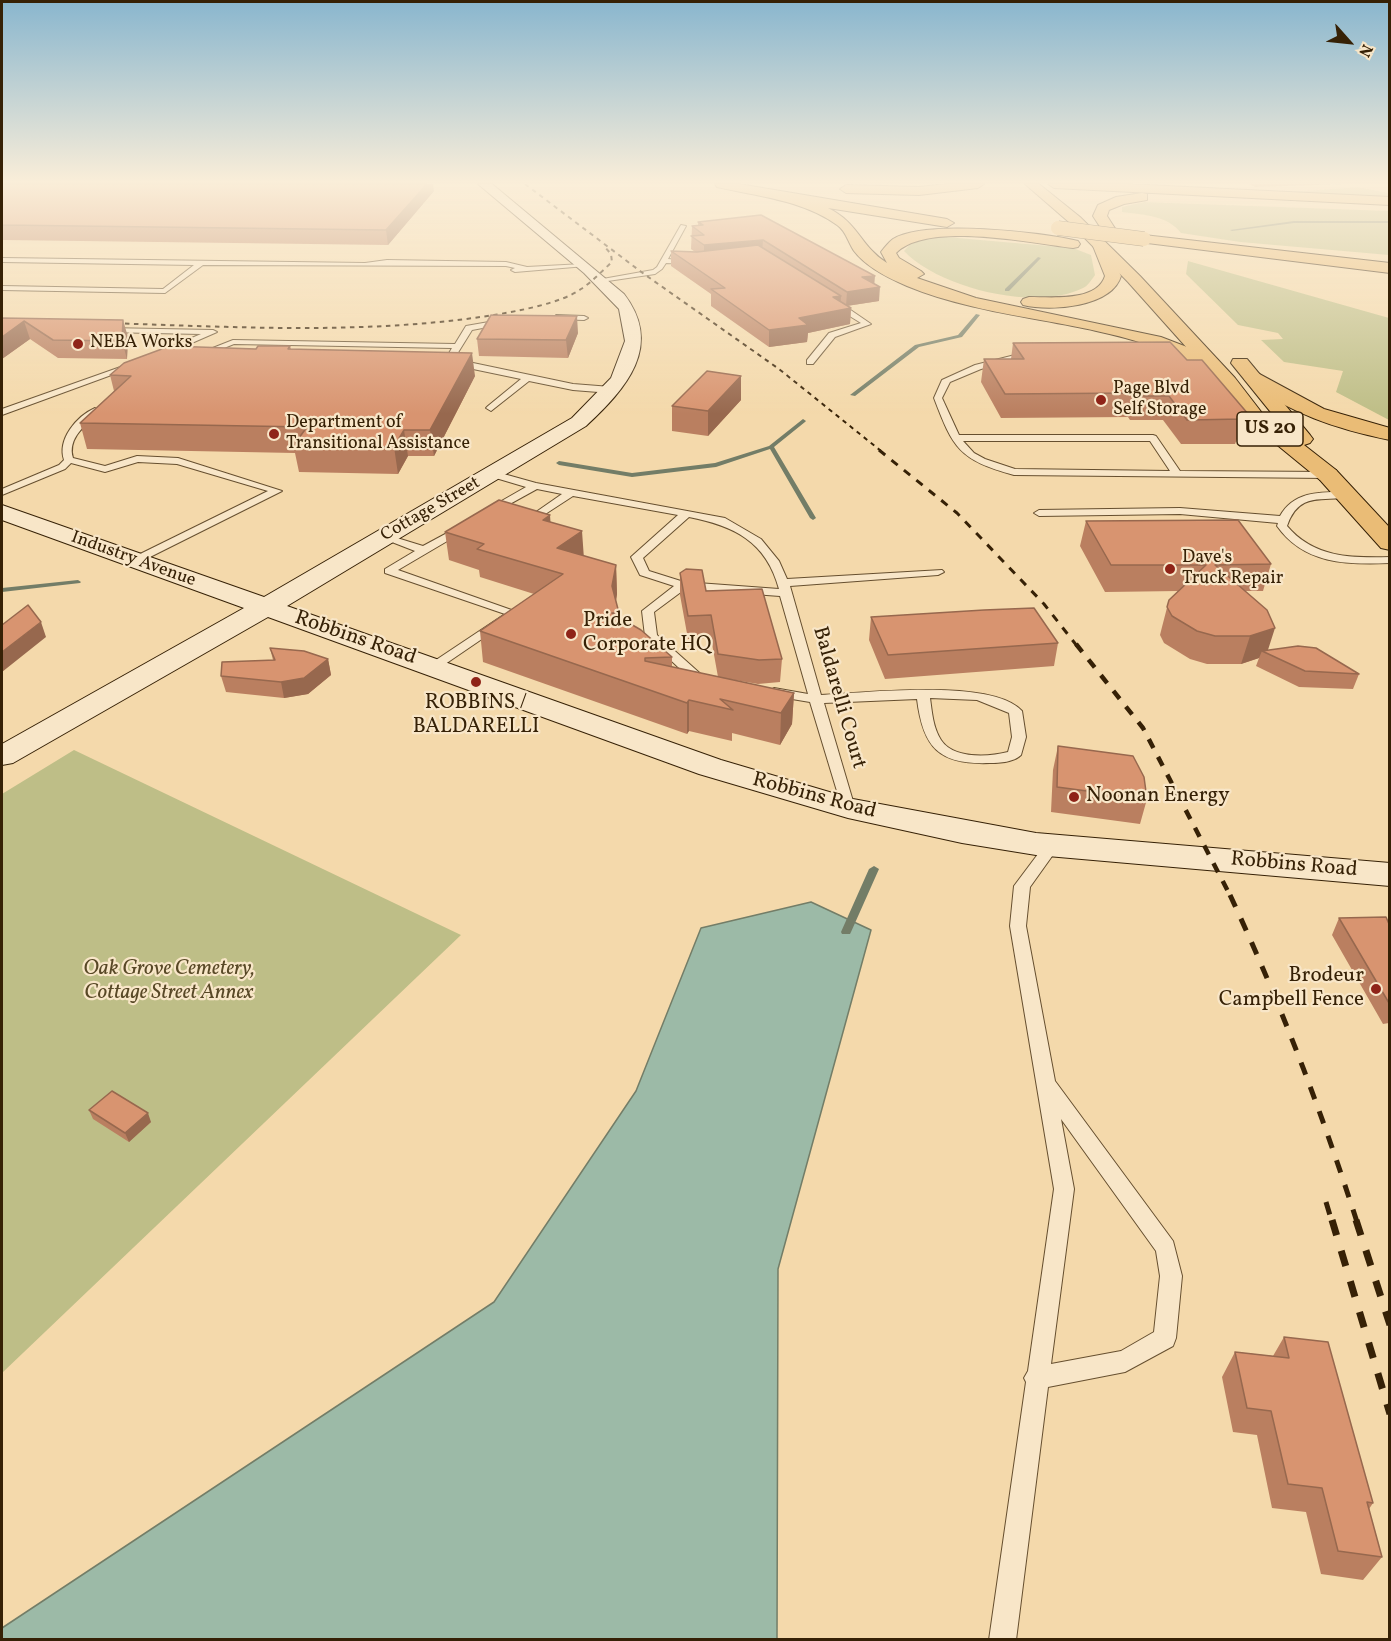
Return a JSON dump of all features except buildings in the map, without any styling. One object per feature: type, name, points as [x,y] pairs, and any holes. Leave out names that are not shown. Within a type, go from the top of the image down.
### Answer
[{"type":"main road","name":"Cottage Street","points":[[2,756],[264,608],[579,422],[620,379],[634,341],[627,309],[601,280],[577,261]]},
{"type":"main road","name":"US 20","points":[[874,261],[887,270],[916,284],[996,308],[1147,339],[1181,351],[1221,374],[1255,417],[1328,475]]},
{"type":"main road","points":[[893,261],[906,269],[958,290],[994,298],[1041,302],[1088,297],[1107,289],[1112,282],[1113,273],[1107,261]]},
{"type":"main road","points":[[1114,261],[1221,374]]},
{"type":"main road","points":[[1138,261],[1168,292]]},
{"type":"main road","points":[[1243,261],[1389,279]]},
{"type":"main road","points":[[1305,261],[1389,268]]},
{"type":"main road","name":"US 20","points":[[1224,349],[1252,376],[1287,417],[1328,475],[1389,543]]},
{"type":"main road","points":[[1252,376],[1309,412],[1353,427],[1389,434]]},
{"type":"main road","name":"Industry Avenue","points":[[2,512],[264,608]]},
{"type":"main road","name":"Robbins Road","points":[[264,608],[435,667],[710,767],[848,808],[962,832],[1052,845],[1389,875]]},
{"type":"lane","points":[[40,261],[365,265],[380,269],[505,272],[524,268],[584,266]]},
{"type":"lane","points":[[601,280],[655,272],[663,261],[697,264]]},
{"type":"lane","points":[[2,288],[165,291],[201,263]]},
{"type":"lane","points":[[810,362],[832,335],[867,324],[828,299]]},
{"type":"lane","points":[[542,317],[584,318]]},
{"type":"lane","points":[[511,320],[469,328],[449,360],[573,387],[611,390]]},
{"type":"lane","points":[[96,330],[213,332],[152,358]]},
{"type":"lane","points":[[194,357],[233,342],[458,346]]},
{"type":"lane","points":[[1038,353],[1020,354],[946,380],[938,398],[956,443],[983,464],[1014,472],[1328,475]]},
{"type":"lane","points":[[2,412],[142,363]]},
{"type":"lane","points":[[491,408],[527,378]]},
{"type":"lane","points":[[69,460],[66,451],[74,432],[105,403]]},
{"type":"lane","points":[[954,438],[1153,438],[1177,473]]},
{"type":"lane","points":[[69,460],[105,469],[137,459],[177,461],[277,491],[134,561]]},
{"type":"lane","points":[[2,492],[62,467],[69,460]]},
{"type":"lane","name":"Baldarelli Court","points":[[493,474],[535,486],[721,520],[742,528],[759,541],[786,592],[848,808]]},
{"type":"lane","points":[[435,667],[514,613],[388,571],[535,486]]},
{"type":"lane","points":[[530,521],[572,492]]},
{"type":"lane","points":[[1346,495],[1300,499],[1289,506],[1282,526],[1292,541],[1302,549],[1345,560],[1389,560]]},
{"type":"lane","points":[[1039,513],[1180,511],[1284,520]]},
{"type":"lane","points":[[686,514],[637,557],[644,573],[683,585],[786,592],[938,572]]},
{"type":"lane","points":[[384,537],[424,550]]},
{"type":"lane","points":[[683,585],[648,611],[651,636],[700,680],[723,684]]},
{"type":"lane","points":[[758,690],[816,699],[923,695],[971,694],[995,699],[1015,711],[1019,736],[1014,755],[999,760],[955,758],[940,749],[927,730],[923,695]]},
{"type":"lane","points":[[1002,1640],[1036,1378],[1064,1189],[1018,926],[1022,886],[1052,845]]},
{"type":"lane","points":[[1036,1378],[1125,1361],[1165,1338],[1172,1276],[1166,1248],[1046,1082]]},
{"type":"green space","points":[[916,261],[1092,261],[1095,275],[1085,287],[1063,295],[1040,298],[1015,297],[964,285],[940,276]]},
{"type":"green space","points":[[1188,261],[1389,318],[1389,420],[1336,392],[1343,371],[1284,362],[1261,340],[1283,339],[1278,333],[1238,325],[1186,274]]},
{"type":"green space","name":"Oak Grove Cemetery, Cottage Street Annex","points":[[74,750],[461,935],[2,1373],[2,794]]},
{"type":"shaded area","points":[[811,902],[871,930],[778,1269],[777,1639],[2,1639],[2,1628],[494,1302],[636,1091],[701,928]]},
{"type":"waterway","points":[[1007,290],[1036,261]]},
{"type":"waterway","points":[[853,395],[917,346],[960,336],[978,315]]},
{"type":"waterway","points":[[771,447],[803,421]]},
{"type":"waterway","points":[[559,463],[632,475],[716,465],[771,447]]},
{"type":"waterway","points":[[771,447],[813,518]]},
{"type":"waterway","points":[[2,590],[78,582]]},
{"type":"waterway","points":[[846,932],[874,869]]},
{"type":"railway","points":[[107,323],[301,328],[446,321],[527,309],[563,298],[593,280],[612,261]]},
{"type":"railway","points":[[626,261],[779,369],[881,451]]},
{"type":"railway","points":[[879,450],[957,513],[1044,604],[1077,646]]},
{"type":"railway","points":[[1076,644],[1143,728],[1230,896]]},
{"type":"railway","points":[[1230,896],[1299,1057],[1357,1222]]},
{"type":"railway","points":[[1326,1202],[1332,1222]]},
{"type":"railway","points":[[1332,1220],[1390,1414]]},
{"type":"railway","points":[[1356,1220],[1390,1325]]},
{"type":"place","name":"NEBA Works","points":[[78,344]]},
{"type":"place","name":"Page Blvd Self Storage","points":[[1101,400]]},
{"type":"place","name":"Department of Transitional Assistance","points":[[274,434]]},
{"type":"place","name":"Dave's Truck Repair","points":[[1170,569]]},
{"type":"place","name":"Pride Corporate HQ","points":[[571,634]]},
{"type":"place","name":"ROBBINS / BALDARELLI","points":[[476,682]]},
{"type":"place","name":"Noonan Energy","points":[[1074,797]]},
{"type":"place","name":"Brodeur Campbell Fence","points":[[1376,989]]}]
